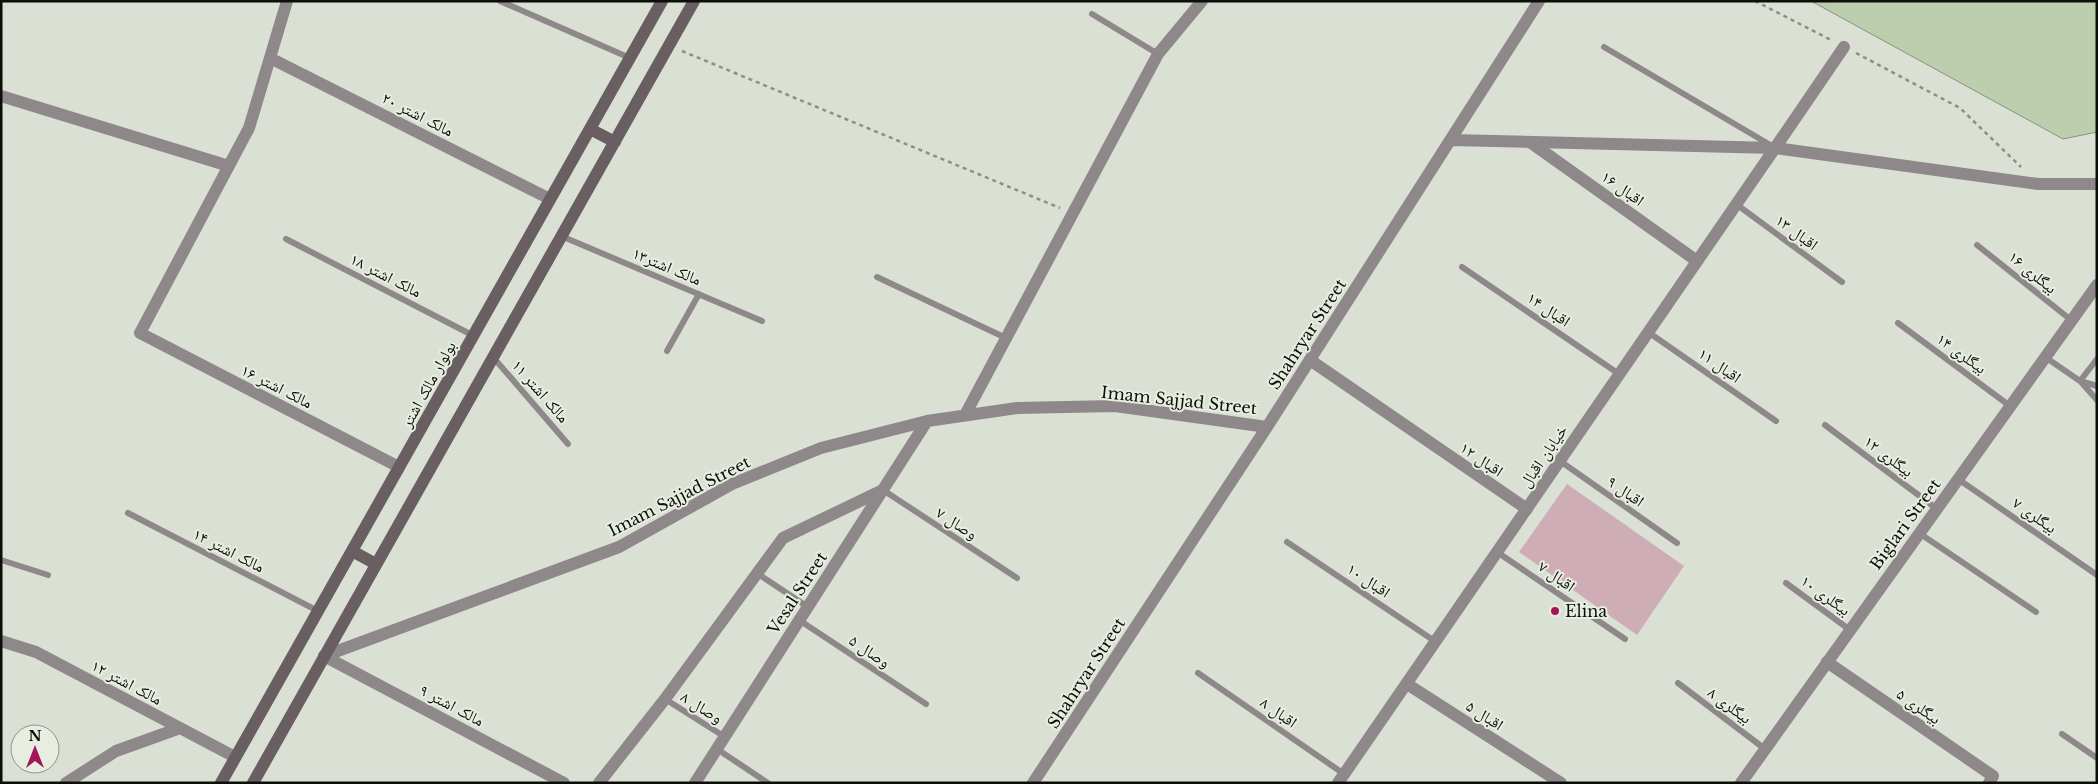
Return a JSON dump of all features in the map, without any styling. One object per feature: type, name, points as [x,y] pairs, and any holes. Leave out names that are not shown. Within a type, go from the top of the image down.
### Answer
[{"type":"main road","name":"بولوار مالک اشتر","points":[[221,783],[662,1]]},
{"type":"main road","points":[[253,783],[694,1]]},
{"type":"main road","points":[[590,129],[614,142]]},
{"type":"main road","points":[[352,551],[376,564]]},
{"type":"street","points":[[1,96],[229,166],[249,128],[287,1]]},
{"type":"street","points":[[965,415],[1158,54],[1202,1]]},
{"type":"street","name":"Shahryar Street","points":[[1033,783],[1267,427],[1539,1]]},
{"type":"street","name":"خیابان اقبال","points":[[1341,779],[1844,47]]},
{"type":"street","name":"مالک اشتر ۲۰","points":[[270,58],[550,199]]},
{"type":"street","points":[[1451,140],[1775,148],[2038,184],[2097,184]]},
{"type":"street","name":"اقبال ۱۶","points":[[1530,142],[1697,261]]},
{"type":"street","name":"مالک اشتر ۱۶","points":[[229,166],[140,333],[399,467]]},
{"type":"street","name":"Biglari Street","points":[[1741,783],[2097,285]]},
{"type":"street","name":"اقبال ۱۲","points":[[1310,360],[1527,509]]},
{"type":"street","name":"Imam Sajjad Street","points":[[324,656],[619,547],[732,484],[821,448],[927,420],[1017,408],[1115,406],[1267,427]]},
{"type":"street","name":"Vesal Street","points":[[695,783],[927,420]]},
{"type":"street","points":[[599,783],[666,699],[783,538],[883,490]]},
{"type":"street","name":"مالک اشتر ۱۲","points":[[1,642],[36,652],[236,757]]},
{"type":"street","name":"مالک اشتر ۹","points":[[324,656],[564,783]]},
{"type":"street","name":"بیگلری ۵","points":[[1827,662],[1991,779]]},
{"type":"street","name":"اقبال ۵","points":[[1407,684],[1561,783]]},
{"type":"street","points":[[66,783],[116,751],[180,728]]},
{"type":"lane","points":[[500,1],[630,58]]},
{"type":"lane","points":[[1092,14],[1158,54]]},
{"type":"lane","points":[[1604,47],[1775,148]]},
{"type":"lane","name":"اقبال ۱۳","points":[[1736,204],[1842,282]]},
{"type":"lane","name":"مالک اشتر۱۳","points":[[561,236],[762,321]]},
{"type":"lane","name":"مالک اشتر ۱۸","points":[[286,239],[474,336]]},
{"type":"lane","name":"بیگلری ۱۶","points":[[1978,246],[2071,320]]},
{"type":"lane","name":"اقبال ۱۴","points":[[1462,267],[1619,374]]},
{"type":"lane","points":[[877,277],[1006,338]]},
{"type":"lane","points":[[667,351],[699,294]]},
{"type":"lane","name":"بیگلری ۱۴","points":[[1898,323],[2010,406]]},
{"type":"lane","name":"اقبال ۱۱","points":[[1648,332],[1776,420]]},
{"type":"lane","name":"مالک اشتر ۱۱","points":[[493,357],[568,444]]},
{"type":"lane","points":[[2045,358],[2080,381],[2097,386]]},
{"type":"lane","points":[[2080,381],[2097,359]]},
{"type":"lane","points":[[2080,381],[2091,396],[2097,400]]},
{"type":"lane","name":"بیگلری ۱۲","points":[[1825,425],[1937,509]]},
{"type":"lane","name":"اقبال ۹","points":[[1560,461],[1677,543]]},
{"type":"lane","name":"بیگلری ۷","points":[[1958,478],[2097,575]]},
{"type":"lane","name":"وصال ۷","points":[[883,490],[1016,578]]},
{"type":"lane","name":"مالک اشتر ۱۴","points":[[128,513],[318,611]]},
{"type":"lane","points":[[1920,533],[2036,612]]},
{"type":"lane","name":"اقبال ۱۰","points":[[1287,542],[1436,642]]},
{"type":"lane","name":"اقبال ۷","points":[[1498,552],[1625,639]]},
{"type":"lane","points":[[1,560],[48,575]]},
{"type":"lane","points":[[758,574],[808,607]]},
{"type":"lane","name":"بیگلری ۱۰","points":[[1786,583],[1850,630]]},
{"type":"lane","name":"وصال ۵","points":[[799,620],[926,704]]},
{"type":"lane","name":"اقبال ۸","points":[[1198,673],[1341,779]]},
{"type":"lane","name":"بیگلری ۸","points":[[1678,683],[1765,749]]},
{"type":"lane","name":"وصال ۸","points":[[666,699],[725,737]]},
{"type":"lane","points":[[2062,734],[2097,758]]},
{"type":"lane","points":[[717,749],[768,783]]},
{"type":"path","points":[[1755,1],[1960,108],[2038,184]]},
{"type":"path","points":[[669,45],[1073,214]]},
{"type":"shaded area","points":[[1811,1],[2097,1],[2097,132],[2063,139]]},
{"type":"shaded area","points":[[1567,484],[1684,566],[1637,635],[1519,552]]},
{"type":"place","name":"Elina","points":[[1555,611]]}]
